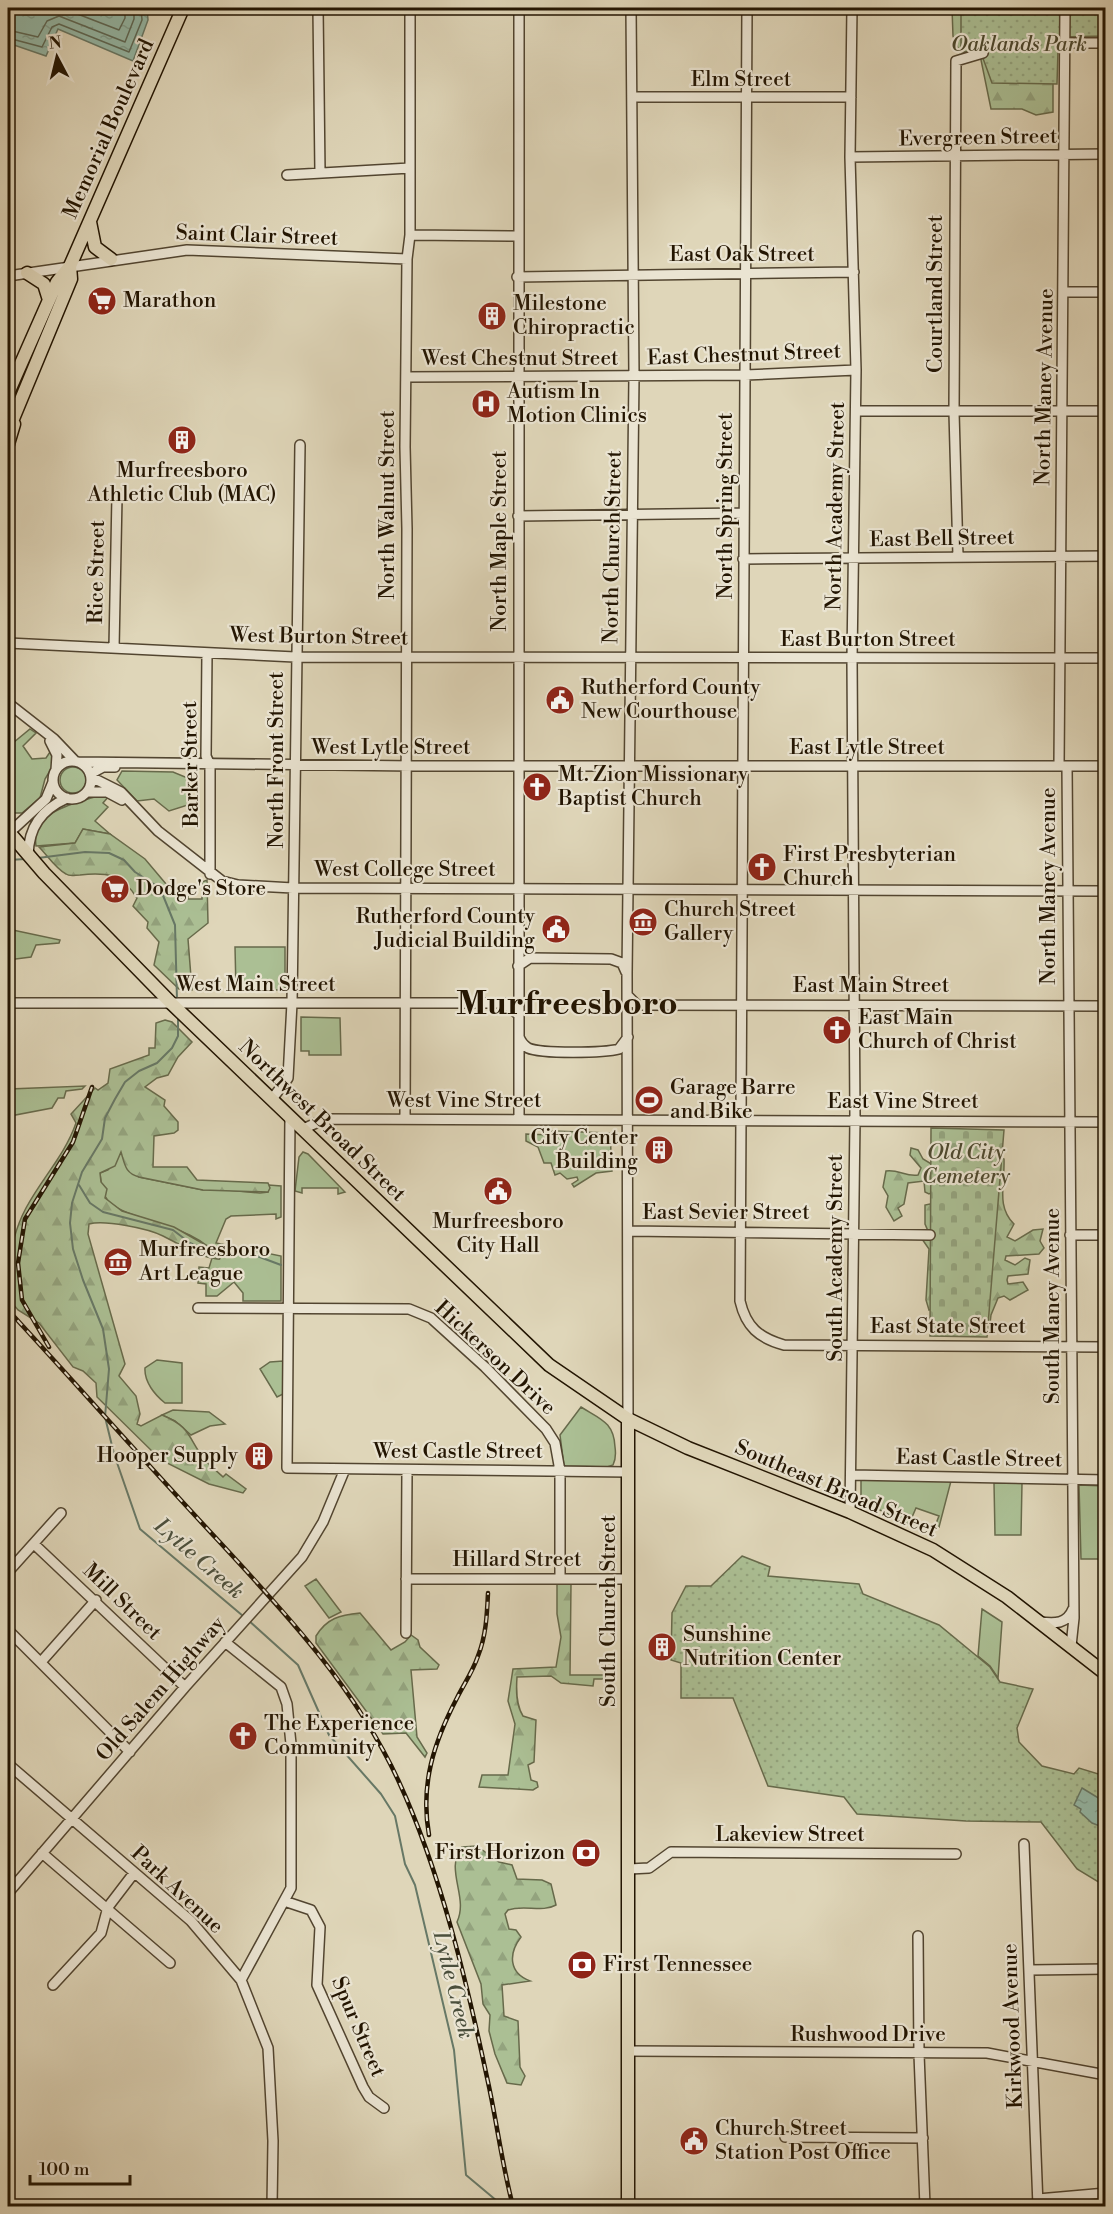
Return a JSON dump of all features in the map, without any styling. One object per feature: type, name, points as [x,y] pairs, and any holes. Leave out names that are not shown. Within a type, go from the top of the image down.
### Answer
[{"type":"main road","name":"Memorial Boulevard","points":[[8,393],[57,282],[70,266],[90,222],[183,8]]},
{"type":"main road","points":[[90,222],[95,248],[111,259]]},
{"type":"main road","name":"Memorial Boulevard","points":[[8,431],[71,279],[70,266]]},
{"type":"main road","points":[[27,273],[44,284],[50,300]]},
{"type":"main road","points":[[8,444],[33,369]]},
{"type":"main road","name":"Northwest Broad Street","points":[[8,832],[164,999],[303,1128],[512,1332],[559,1372],[628,1419]]},
{"type":"main road","name":"South Church Street","points":[[628,1419],[628,2205]]},
{"type":"main road","name":"Southeast Broad Street","points":[[628,1419],[688,1448],[850,1512],[933,1550],[1007,1597],[1106,1674]]},
{"type":"street","points":[[318,8],[320,173]]},
{"type":"street","name":"North Walnut Street","points":[[405,1119],[406,377],[407,259],[410,235],[410,8]]},
{"type":"street","name":"North Maple Street","points":[[519,8],[517,236],[519,1015]]},
{"type":"street","name":"North Church Street","points":[[628,1015],[634,376],[631,273],[631,8]]},
{"type":"street","name":"North Spring Street","points":[[741,1119],[747,8]]},
{"type":"street","name":"North Academy Street","points":[[852,8],[850,157],[856,370],[852,658],[855,1004]]},
{"type":"street","name":"North Maney Avenue","points":[[1065,8],[1060,657],[1067,891],[1067,1005]]},
{"type":"street","points":[[1065,43],[1106,43]]},
{"type":"street","name":"Courtland Street","points":[[958,556],[954,412],[956,241],[953,157],[956,61],[983,53]]},
{"type":"street","name":"Elm Street","points":[[632,97],[851,97]]},
{"type":"street","name":"Evergreen Street","points":[[850,157],[1106,154]]},
{"type":"street","points":[[286,175],[410,168]]},
{"type":"street","points":[[410,235],[517,236]]},
{"type":"street","name":"Saint Clair Street","points":[[8,276],[187,249],[407,259]]},
{"type":"street","name":"East Oak Street","points":[[517,277],[631,273],[854,272]]},
{"type":"street","points":[[1064,292],[1106,292]]},
{"type":"street","name":"East Chestnut Street","points":[[634,376],[745,375],[856,370]]},
{"type":"street","name":"West Chestnut Street","points":[[406,377],[634,376]]},
{"type":"street","points":[[856,411],[1106,411]]},
{"type":"street","name":"North Front Street","points":[[272,1099],[288,1078],[292,1003],[295,657],[299,606],[300,445]]},
{"type":"street","name":"Rice Street","points":[[114,648],[117,496]]},
{"type":"street","points":[[518,516],[743,513]]},
{"type":"street","name":"East Bell Street","points":[[743,559],[1106,556]]},
{"type":"street","name":"West Burton Street","points":[[8,643],[295,657],[630,657]]},
{"type":"street","name":"Barker Street","points":[[207,653],[206,756],[210,765],[210,874]]},
{"type":"street","name":"East Burton Street","points":[[630,657],[1106,658]]},
{"type":"street","points":[[8,703],[54,739],[91,775],[87,792],[78,798],[67,798],[58,802],[35,824],[29,836],[28,855]]},
{"type":"street","points":[[43,732],[56,750],[55,775],[58,793],[67,798]]},
{"type":"street","name":"West Lytle Street","points":[[55,775],[66,762],[96,760],[210,765],[629,765]]},
{"type":"street","name":"West Lytle Street","points":[[91,775],[103,767],[153,764]]},
{"type":"street","name":"East Lytle Street","points":[[629,765],[1106,766]]},
{"type":"street","points":[[112,786],[110,776],[117,766]]},
{"type":"street","points":[[8,832],[46,799],[55,775]]},
{"type":"street","name":"West College Street","points":[[91,775],[125,795],[136,810]]},
{"type":"street","name":"West College Street","points":[[87,792],[107,792],[136,810],[210,874],[238,885],[293,888],[1106,891]]},
{"type":"street","points":[[518,966],[530,958],[611,958],[622,963],[627,974]]},
{"type":"street","points":[[519,991],[504,1003],[519,1015],[519,1119]]},
{"type":"street","points":[[627,995],[637,1005],[628,1015]]},
{"type":"street","name":"West Main Street","points":[[8,1003],[164,999],[186,1003],[504,1003]]},
{"type":"street","name":"South Academy Street","points":[[850,1512],[854,1344],[855,1004]]},
{"type":"street","name":"East Main Street","points":[[637,1005],[1106,1006]]},
{"type":"street","name":"South Maney Avenue","points":[[1067,1005],[1074,1607],[1071,1646]]},
{"type":"street","name":"South Church Street","points":[[628,1015],[628,1419]]},
{"type":"street","points":[[519,1037],[527,1047],[538,1050],[614,1050],[626,1042],[628,1033]]},
{"type":"street","points":[[288,1307],[290,1116]]},
{"type":"street","name":"West Vine Street","points":[[303,1128],[325,1119],[628,1119]]},
{"type":"street","name":"East Vine Street","points":[[628,1119],[1106,1122]]},
{"type":"street","name":"East State Street","points":[[741,1119],[740,1301],[743,1316],[751,1328],[769,1341],[784,1345],[1106,1347]]},
{"type":"street","name":"East Sevier Street","points":[[629,1231],[930,1234]]},
{"type":"street","points":[[1070,1235],[1106,1235]]},
{"type":"street","name":"West Castle Street","points":[[288,1307],[287,1468],[628,1472]]},
{"type":"street","name":"Hickerson Drive","points":[[198,1308],[409,1309],[421,1312],[485,1368],[546,1430],[555,1443],[560,1471],[560,1578]]},
{"type":"street","name":"Old Salem Highway","points":[[8,1893],[185,1687],[302,1557],[323,1522],[345,1469]]},
{"type":"street","points":[[406,1633],[407,1470]]},
{"type":"street","name":"East Castle Street","points":[[852,1475],[1106,1480]]},
{"type":"street","points":[[8,1572],[61,1514]]},
{"type":"street","name":"Mill Street","points":[[34,1544],[96,1600],[185,1687]]},
{"type":"street","name":"Hillard Street","points":[[406,1579],[628,1579]]},
{"type":"street","points":[[41,1662],[96,1600]]},
{"type":"street","points":[[1040,1622],[1062,1622],[1071,1616],[1074,1607]]},
{"type":"street","points":[[8,1630],[129,1752]]},
{"type":"street","points":[[225,1642],[281,1687],[287,1704],[291,1744],[291,1888],[241,1980]]},
{"type":"street","name":"Park Avenue","points":[[8,1764],[191,1921],[241,1980],[268,2048],[273,2141],[272,2206]]},
{"type":"street","name":"Kirkwood Avenue","points":[[1024,1844],[1038,2203]]},
{"type":"street","name":"Lakeview Street","points":[[629,1869],[649,1868],[671,1852],[956,1854]]},
{"type":"street","points":[[42,1853],[108,1907],[170,1963]]},
{"type":"street","points":[[53,1985],[101,1933],[108,1907],[134,1873]]},
{"type":"street","name":"Spur Street","points":[[284,1901],[311,1910],[320,1927],[317,1985],[363,2086],[369,2097],[384,2108]]},
{"type":"street","points":[[918,1936],[918,2054],[925,2206]]},
{"type":"street","points":[[1030,1970],[1106,1969]]},
{"type":"street","name":"Rushwood Drive","points":[[629,2050],[987,2053],[1106,2075]]},
{"type":"street","points":[[785,2137],[923,2138]]},
{"type":"street","points":[[1038,2203],[1106,2193]]},
{"type":"green space","points":[[952,8],[968,8],[1053,80],[1053,112],[1036,115],[1022,109],[991,109],[979,50],[960,53],[953,36]]},
{"type":"green space","name":"Oaklands Park","points":[[961,8],[1105,8],[1105,36],[1061,37],[1058,50],[1057,84],[992,83],[980,50],[961,52]]},
{"type":"green space","points":[[30,729],[36,733],[23,746],[32,759],[46,758],[52,749],[54,764],[45,779],[40,798],[22,813],[13,813],[8,809],[8,747]]},
{"type":"green space","points":[[73,767],[82,771],[86,780],[82,789],[73,793],[64,789],[60,780],[64,771]]},
{"type":"green space","points":[[122,771],[173,772],[190,779],[191,804],[169,811],[154,799],[137,801],[117,780]]},
{"type":"green space","points":[[98,796],[109,796],[103,803],[108,807],[95,821],[110,834],[83,829],[75,843],[36,846],[36,834],[47,817],[67,806]]},
{"type":"green space","points":[[83,829],[110,834],[145,859],[172,891],[188,896],[188,899],[202,899],[202,882],[207,880],[208,923],[188,939],[192,990],[179,989],[154,965],[159,942],[147,928],[148,922],[133,906],[137,898],[125,884],[113,876],[68,875],[62,872],[39,847],[75,843]]},
{"type":"green space","points":[[8,929],[60,940],[59,943],[36,945],[31,957],[8,960]]},
{"type":"green space","points":[[235,947],[285,947],[285,990],[236,990]]},
{"type":"green space","points":[[301,1017],[340,1018],[341,1055],[309,1055],[309,1051],[301,1051]]},
{"type":"green space","points":[[165,1020],[172,1022],[192,1042],[178,1057],[168,1075],[157,1078],[145,1087],[165,1100],[164,1106],[178,1122],[178,1130],[174,1133],[154,1136],[153,1167],[187,1167],[197,1180],[268,1183],[270,1188],[268,1192],[203,1190],[139,1177],[128,1171],[121,1152],[115,1166],[100,1173],[101,1182],[107,1189],[105,1198],[122,1211],[174,1227],[223,1255],[219,1259],[204,1256],[156,1233],[126,1226],[105,1223],[89,1224],[88,1234],[125,1364],[119,1376],[136,1396],[140,1414],[137,1424],[141,1426],[162,1415],[179,1424],[207,1462],[223,1477],[226,1474],[246,1489],[243,1493],[209,1484],[161,1460],[97,1397],[96,1383],[83,1371],[73,1367],[39,1323],[18,1310],[8,1298],[8,1275],[13,1241],[32,1197],[60,1156],[71,1135],[76,1123],[71,1114],[95,1088],[98,1090],[108,1083],[110,1069],[149,1055],[149,1048],[155,1048],[156,1023]]},
{"type":"green space","points":[[85,1086],[82,1089],[66,1091],[64,1098],[58,1098],[52,1108],[10,1116],[9,1089]]},
{"type":"green space","name":"Old City Cemetery","points":[[931,1128],[1004,1130],[987,1337],[930,1336]]},
{"type":"green space","points":[[552,1131],[610,1133],[612,1171],[596,1173],[574,1187],[572,1184],[578,1180],[577,1177],[567,1179],[560,1173],[555,1175],[551,1163],[544,1163],[538,1147],[526,1141],[526,1134],[551,1135]]},
{"type":"green space","points":[[911,1148],[918,1150],[923,1159],[933,1165],[935,1190],[929,1194],[925,1192],[924,1181],[908,1183],[904,1204],[898,1208],[902,1216],[894,1221],[886,1207],[888,1196],[883,1187],[886,1171],[918,1175],[921,1168],[910,1155]]},
{"type":"green space","points":[[121,1151],[139,1177],[203,1190],[260,1193],[268,1192],[269,1185],[281,1186],[281,1217],[276,1219],[276,1214],[231,1216],[226,1219],[216,1243],[281,1256],[281,1301],[243,1301],[243,1293],[234,1282],[217,1296],[206,1296],[206,1284],[198,1283],[199,1267],[209,1268],[212,1258],[219,1259],[207,1246],[192,1236],[125,1212],[113,1205],[105,1196],[100,1173],[108,1170]]},
{"type":"green space","points":[[303,1152],[308,1154],[345,1192],[338,1194],[338,1188],[302,1188],[302,1193],[295,1191],[299,1157]]},
{"type":"green space","points":[[998,1157],[1004,1159],[1003,1202],[1008,1217],[1014,1224],[1007,1237],[1015,1241],[1033,1230],[1043,1229],[1040,1241],[1044,1248],[1039,1254],[1006,1256],[1005,1260],[1015,1265],[1025,1258],[1030,1260],[1028,1274],[1008,1276],[1007,1280],[1008,1284],[1023,1282],[1028,1290],[1010,1300],[1004,1296],[998,1298],[991,1315],[989,1332],[985,1333]]},
{"type":"green space","points":[[935,1203],[933,1309],[929,1310],[926,1300],[929,1249],[922,1239],[928,1231],[925,1224],[925,1205]]},
{"type":"green space","points":[[157,1360],[182,1363],[182,1403],[165,1403],[151,1388],[146,1378],[145,1368]]},
{"type":"green space","points":[[283,1361],[283,1394],[277,1397],[260,1369],[270,1362]]},
{"type":"green space","points":[[581,1407],[605,1422],[612,1432],[616,1452],[613,1465],[607,1467],[564,1466],[560,1435]]},
{"type":"green space","points":[[173,1410],[209,1412],[225,1424],[210,1426],[191,1435],[175,1421],[162,1415]]},
{"type":"green space","points":[[861,1480],[951,1481],[939,1527],[935,1526],[939,1516],[916,1508],[909,1524],[865,1503],[861,1496]]},
{"type":"green space","points":[[994,1483],[1022,1483],[1021,1535],[995,1535]]},
{"type":"green space","points":[[1079,1485],[1105,1486],[1105,1559],[1081,1559]]},
{"type":"green space","points":[[742,1556],[770,1567],[768,1576],[859,1584],[863,1594],[939,1625],[990,1667],[1000,1682],[1033,1689],[1017,1728],[1019,1742],[1042,1766],[1074,1774],[1079,1768],[1105,1776],[1105,1886],[1077,1869],[1041,1822],[966,1821],[857,1814],[844,1797],[768,1786],[733,1698],[681,1698],[681,1663],[671,1660],[672,1613],[686,1586],[711,1586]]},
{"type":"green space","points":[[316,1579],[341,1612],[329,1618],[305,1586]]},
{"type":"green space","points":[[557,1583],[571,1584],[570,1675],[612,1675],[609,1679],[594,1679],[593,1686],[561,1683],[551,1676],[517,1677],[517,1698],[521,1712],[523,1716],[536,1720],[534,1762],[528,1765],[531,1780],[537,1782],[538,1787],[533,1790],[479,1787],[482,1775],[508,1775],[515,1724],[508,1701],[513,1669],[556,1667],[561,1637],[557,1614]]},
{"type":"green space","points":[[982,1609],[1002,1622],[998,1678],[990,1666],[978,1656]]},
{"type":"green space","points":[[360,1613],[391,1650],[405,1642],[411,1635],[439,1665],[437,1669],[411,1670],[417,1737],[427,1753],[425,1757],[406,1733],[383,1734],[316,1643],[316,1636],[329,1621],[340,1616]]},
{"type":"green space","points":[[477,1846],[499,1862],[512,1865],[517,1879],[542,1880],[551,1884],[556,1905],[545,1908],[514,1908],[505,1914],[509,1929],[516,1930],[521,1937],[514,1950],[514,1968],[523,1978],[530,1981],[502,1985],[504,2016],[518,2021],[520,2067],[525,2076],[521,2085],[507,2083],[495,2054],[489,2031],[490,2015],[483,2004],[481,1984],[457,1922],[460,1903],[455,1864],[457,1856],[462,1847]]},
{"type":"water","points":[[8,8],[147,8],[148,20],[133,61],[58,29],[46,56],[8,43]]},
{"type":"water","points":[[1082,1788],[1105,1802],[1105,1828],[1092,1823],[1080,1812],[1081,1809],[1074,1805]]},
{"type":"waterway","name":"Lytle Creek","points":[[38,858],[85,852],[109,853],[124,860],[135,872],[160,888],[175,925],[177,1000]]},
{"type":"waterway","name":"Lytle Creek","points":[[8,860],[26,859]]},
{"type":"waterway","name":"Lytle Creek","points":[[178,1015],[178,1036],[172,1048],[157,1063],[139,1071],[125,1082],[105,1118],[102,1139],[82,1172],[72,1203],[70,1223],[73,1249],[103,1329],[109,1369],[105,1417],[114,1454],[140,1529],[243,1616]]},
{"type":"waterway","points":[[79,1185],[90,1203],[103,1212],[173,1230],[190,1243],[211,1252],[257,1256],[281,1265]]},
{"type":"waterway","name":"Lytle Creek","points":[[248,1620],[298,1665],[329,1735],[381,1794],[395,1816],[405,1864],[415,1885],[454,2050],[466,2175],[503,2206]]},
{"type":"railway","points":[[49,1347],[22,1300],[18,1263],[25,1219],[73,1142],[92,1087]]},
{"type":"railway","points":[[8,1310],[277,1605],[332,1672],[357,1707],[379,1744],[414,1817],[440,1891],[462,1968],[480,2044],[513,2206]]},
{"type":"railway","points":[[429,1835],[426,1798],[431,1764],[442,1731],[481,1648],[486,1625],[488,1593]]},
{"type":"place","name":"Marathon","points":[[102,301]]},
{"type":"place","name":"Milestone Chiropractic","points":[[492,316]]},
{"type":"place","name":"Autism In Motion Clinics","points":[[486,404]]},
{"type":"place","name":"Murfreesboro Athletic Club (MAC)","points":[[182,440]]},
{"type":"place","name":"Rutherford County New Courthouse","points":[[560,700]]},
{"type":"place","name":"Mt. Zion Missionary Baptist Church","points":[[537,787]]},
{"type":"place","name":"First Presbyterian Church","points":[[762,867]]},
{"type":"place","name":"Dodge's Store","points":[[115,889]]},
{"type":"place","name":"Church Street Gallery","points":[[643,922]]},
{"type":"place","name":"Rutherford County Judicial Building","points":[[556,929]]},
{"type":"place","name":"East Main Church of Christ","points":[[837,1030]]},
{"type":"place","name":"Garage Barre and Bike","points":[[649,1100]]},
{"type":"place","name":"City Center Building","points":[[659,1150]]},
{"type":"place","name":"Murfreesboro City Hall","points":[[498,1191]]},
{"type":"place","name":"Murfreesboro Art League","points":[[118,1262]]},
{"type":"place","name":"Hooper Supply","points":[[259,1456]]},
{"type":"place","name":"Sunshine Nutrition Center","points":[[662,1647]]},
{"type":"place","name":"The Experience Community","points":[[243,1736]]},
{"type":"place","name":"First Horizon","points":[[586,1853]]},
{"type":"place","name":"First Tennessee","points":[[582,1965]]},
{"type":"place","name":"Church Street Station Post Office","points":[[694,2141]]},
{"type":"district","name":"Murfreesboro","points":[[567,1004]]}]
